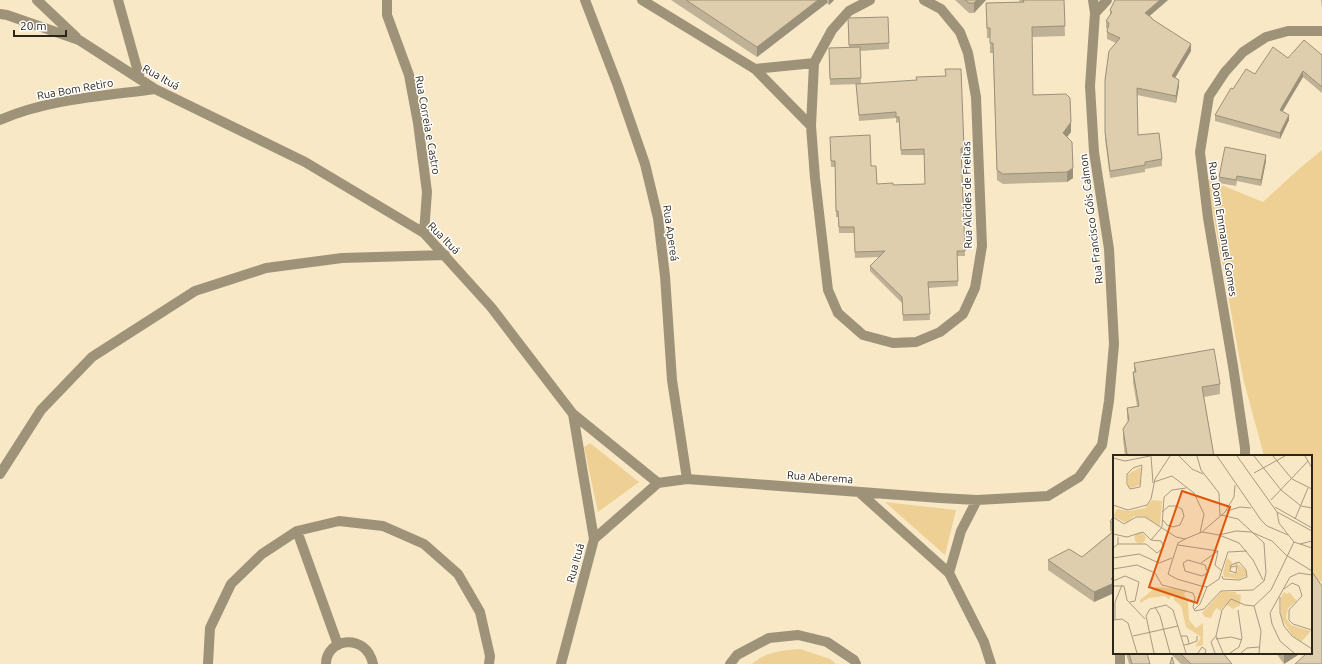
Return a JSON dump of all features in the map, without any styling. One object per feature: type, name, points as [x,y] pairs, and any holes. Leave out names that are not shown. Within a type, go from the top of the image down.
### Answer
[{"type":"street","points":[[37,0],[79,40]]},
{"type":"street","points":[[118,0],[140,79]]},
{"type":"street","points":[[378,0],[387,15]]},
{"type":"street","name":"Rua Correia e Castro","points":[[387,0],[387,15],[409,75],[418,123],[427,192],[424,232]]},
{"type":"street","name":"Rua Apereá","points":[[585,0],[618,86],[645,164],[658,218],[672,380],[687,479]]},
{"type":"street","points":[[642,0],[755,69],[811,126]]},
{"type":"street","name":"Rua Alcides de Freitas","points":[[870,0],[848,11],[832,30],[814,63],[811,126],[815,178],[828,290],[838,313],[863,335],[893,343],[916,342],[940,332],[963,314],[975,288],[982,246],[976,97],[968,53],[960,32],[941,9],[924,0]]},
{"type":"street","name":"Rua Francisco Góis Calmon","points":[[859,492],[977,500],[1048,496],[1079,477],[1102,445],[1109,401],[1114,344],[1108,249],[1094,152],[1091,93],[1095,13],[1093,0]]},
{"type":"street","points":[[1095,13],[1107,0]]},
{"type":"street","name":"Rua Ituá","points":[[0,14],[7,15],[79,40],[155,89],[305,162],[424,232],[491,307],[573,414],[594,539],[560,664]]},
{"type":"street","name":"Rua Dom Emmanuel Gomes","points":[[1245,455],[1234,366],[1208,218],[1200,152],[1209,96],[1225,72],[1243,52],[1266,37],[1288,31],[1322,31]]},
{"type":"street","points":[[755,69],[814,63]]},
{"type":"street","name":"Rua Bom Retiro","points":[[0,120],[19,112],[66,101],[155,89]]},
{"type":"street","points":[[0,474],[41,410],[92,357],[195,291],[266,268],[342,258],[445,255]]},
{"type":"street","points":[[573,414],[658,483],[594,539]]},
{"type":"street","name":"Rua Aberema","points":[[658,483],[687,479],[859,492],[949,573],[984,642],[991,664]]},
{"type":"street","points":[[949,573],[961,531],[977,500]]},
{"type":"street","points":[[208,664],[210,628],[231,584],[262,554],[297,531],[339,521],[383,526],[424,544],[458,574],[480,612],[490,656],[489,664]]},
{"type":"street","points":[[297,531],[338,645]]},
{"type":"street","points":[[730,664],[737,655],[769,638],[798,634],[827,642],[854,660],[856,664]]},
{"type":"street","points":[[326,664],[329,653],[335,647],[342,643],[350,642],[359,644],[366,649],[371,656],[373,664]]},
{"type":"shaded area","points":[[1322,150],[1322,582],[1312,577],[1312,455],[1264,455],[1243,378],[1207,179],[1263,202]]},
{"type":"shaded area","points":[[590,443],[639,482],[598,512],[584,447]]},
{"type":"shaded area","points":[[885,502],[956,510],[945,555]]},
{"type":"shaded area","points":[[800,649],[830,659],[836,664],[752,664],[763,656],[769,654],[780,651]]},
{"type":"building","points":[[686,0],[818,0],[757,47]]},
{"type":"building","points":[[965,0],[977,0],[974,3],[969,3]]},
{"type":"building","points":[[1023,0],[1064,0],[1065,26],[1032,27],[1033,95],[1066,94],[1070,98],[1071,122],[1063,133],[1072,142],[1073,168],[1067,172],[1003,174],[997,170],[993,43],[990,43],[990,28],[987,28],[986,3],[1024,2]]},
{"type":"building","points":[[1115,0],[1160,0],[1145,13],[1191,44],[1172,76],[1179,80],[1176,96],[1137,88],[1138,135],[1159,133],[1162,159],[1145,162],[1145,165],[1110,171],[1105,132],[1105,80],[1109,51],[1120,38],[1107,32],[1109,23],[1106,21],[1112,12],[1110,10]]},
{"type":"building","points":[[888,17],[889,43],[849,45],[848,18]]},
{"type":"building","points":[[1304,40],[1322,55],[1322,87],[1303,71],[1280,110],[1289,115],[1280,133],[1215,115],[1231,88],[1233,89],[1246,69],[1255,74],[1273,47],[1288,58]]},
{"type":"building","points":[[860,47],[861,78],[830,79],[829,48]]},
{"type":"building","points":[[945,69],[961,69],[964,148],[961,148],[965,251],[957,251],[958,281],[928,282],[930,314],[903,315],[902,297],[870,266],[885,251],[855,252],[854,227],[839,227],[838,211],[836,211],[835,161],[831,161],[830,137],[870,135],[871,166],[876,166],[877,184],[925,184],[924,149],[901,150],[899,117],[896,117],[896,112],[859,115],[856,84],[917,80],[916,77],[946,76]]},
{"type":"building","points":[[1225,147],[1266,155],[1261,180],[1237,176],[1236,180],[1219,177]]},
{"type":"building","points":[[1214,349],[1220,384],[1202,387],[1214,455],[1127,454],[1123,429],[1129,420],[1127,408],[1139,406],[1133,372],[1136,372],[1134,363]]},
{"type":"building","points":[[1113,517],[1113,524],[1110,522]]},
{"type":"building","points":[[1113,532],[1113,578],[1111,579],[1113,580],[1113,583],[1094,592],[1048,560],[1069,549],[1082,557]]},
{"type":"building","points":[[1312,572],[1322,586],[1322,664],[1295,664],[1306,654],[1312,654]]},
{"type":"building","points":[[1129,654],[1147,654],[1150,664],[1132,664]]},
{"type":"building","points":[[1181,654],[1224,654],[1232,664],[1191,664]]},
{"type":"building","points":[[1172,657],[1174,664],[1170,664]]}]
